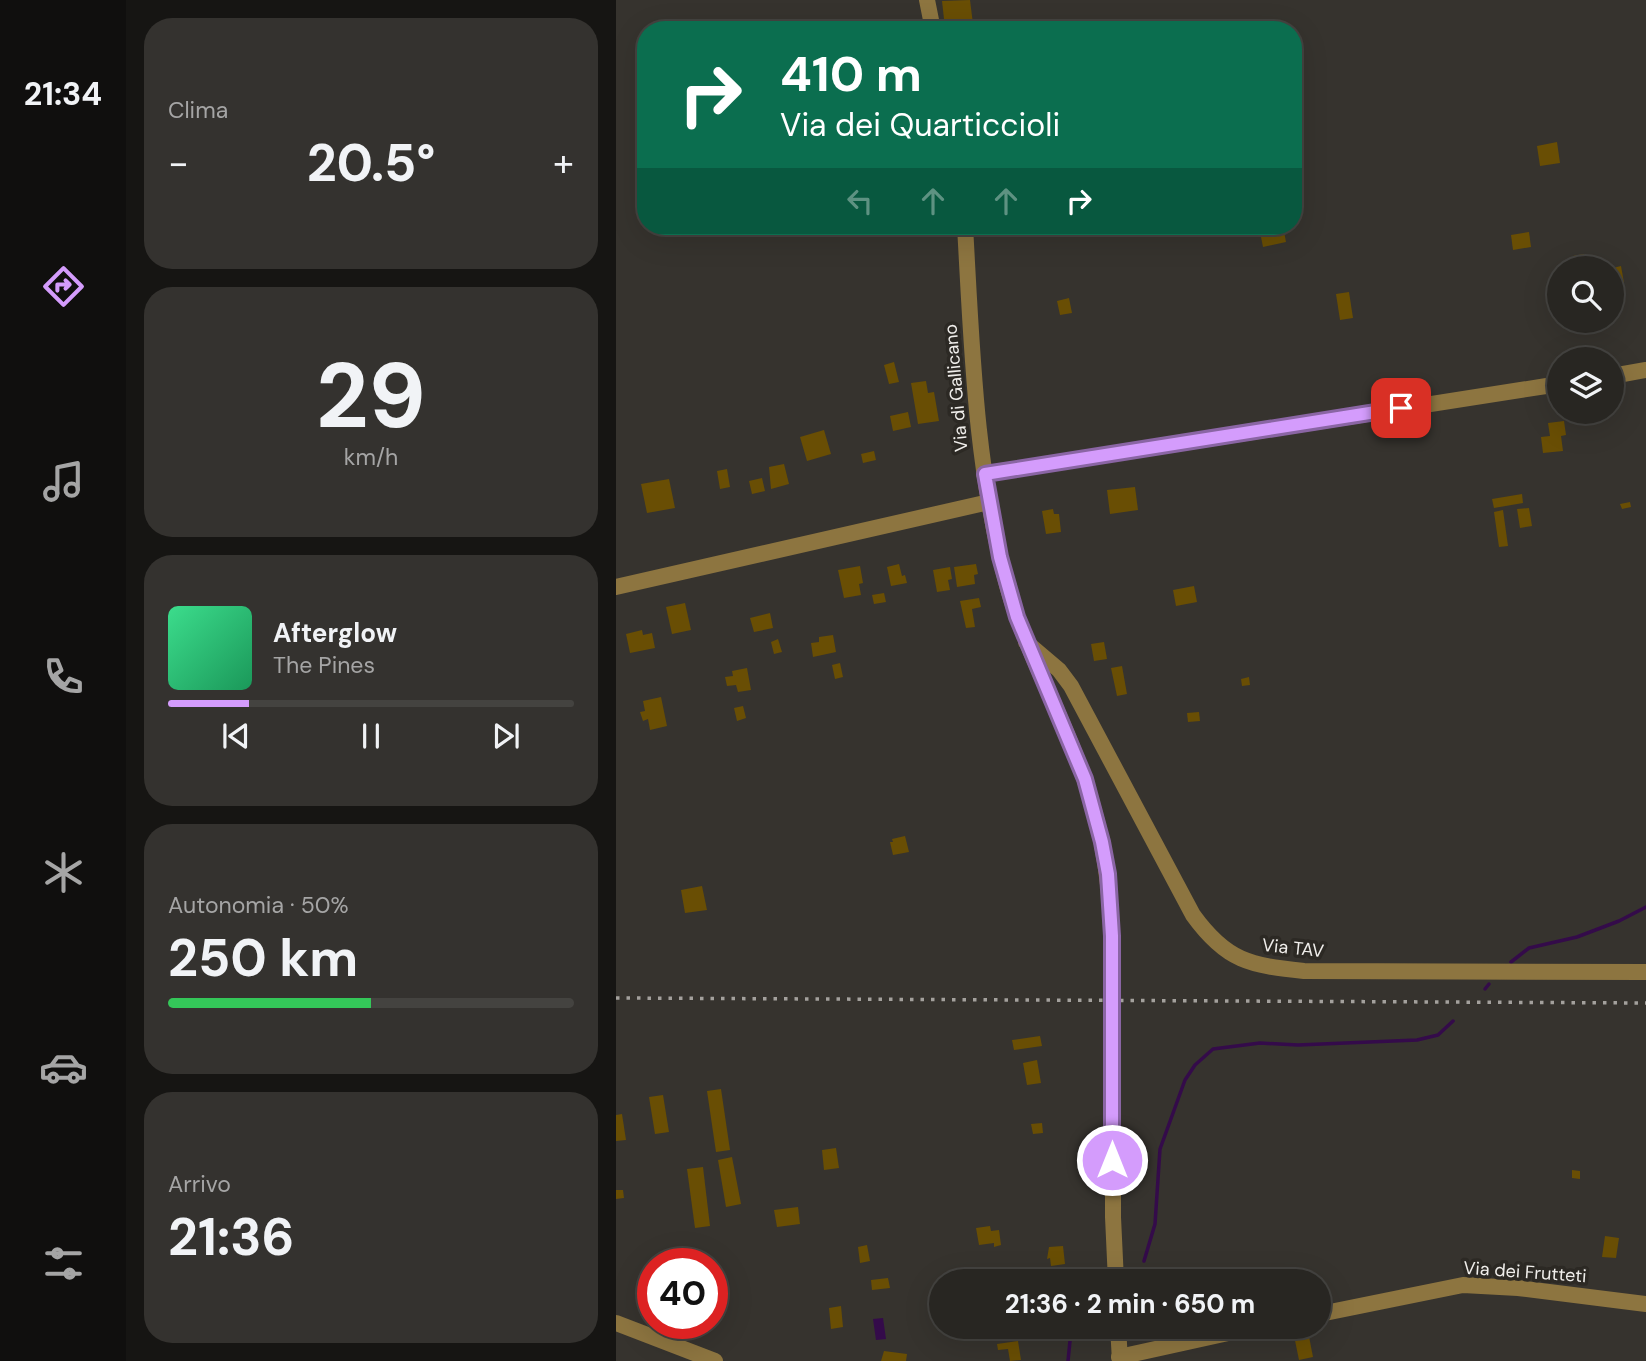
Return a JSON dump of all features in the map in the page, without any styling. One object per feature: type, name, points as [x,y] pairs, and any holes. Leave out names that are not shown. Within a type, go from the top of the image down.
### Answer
[{"type":"street","points":[[927,0],[931,21]]},
{"type":"street","name":"Via di Gallicano","points":[[965,235],[971,363],[989,502],[1008,586],[1026,642],[1072,746],[1094,810],[1108,874],[1112,958],[1112,1217],[1115,1269]]},
{"type":"street","points":[[1624,374],[1646,370]]},
{"type":"street","points":[[985,474],[1547,386]]},
{"type":"street","points":[[616,587],[989,502]]},
{"type":"street","name":"Via TAV","points":[[1026,642],[1067,680],[1193,915],[1209,936],[1231,954],[1262,966],[1304,971],[1646,972]]},
{"type":"street","name":"Via dei Frutteti","points":[[1331,1312],[1463,1286],[1534,1290],[1646,1304]]},
{"type":"street","points":[[616,1322],[715,1361]]},
{"type":"street","points":[[1118,1339],[1119,1359],[1204,1339]]},
{"type":"shaded area","points":[[883,1318],[886,1339],[876,1340],[873,1319]]},
{"type":"building","points":[[970,0],[973,21],[944,21],[942,1]]},
{"type":"building","points":[[1557,142],[1560,163],[1540,166],[1537,146]]},
{"type":"building","points":[[1529,232],[1531,247],[1513,250],[1511,235]]},
{"type":"building","points":[[1261,235],[1285,235],[1286,242],[1263,247]]},
{"type":"building","points":[[1349,292],[1353,318],[1340,320],[1336,294]]},
{"type":"building","points":[[1069,298],[1072,313],[1060,315],[1057,301]]},
{"type":"building","points":[[894,362],[899,382],[889,384],[884,365]]},
{"type":"building","points":[[926,381],[928,393],[934,392],[939,421],[918,424],[911,383]]},
{"type":"building","points":[[908,412],[911,427],[893,431],[890,416]]},
{"type":"building","points":[[1548,424],[1564,424],[1566,435],[1561,436],[1563,451],[1543,453],[1541,437],[1550,436]]},
{"type":"building","points":[[824,430],[831,454],[807,461],[800,437]]},
{"type":"building","points":[[874,451],[876,460],[863,463],[861,454]]},
{"type":"building","points":[[784,464],[789,484],[771,489],[769,467]]},
{"type":"building","points":[[727,469],[730,487],[720,489],[717,471]]},
{"type":"building","points":[[762,478],[765,491],[752,494],[749,481]]},
{"type":"building","points":[[669,479],[675,508],[647,513],[641,484]]},
{"type":"building","points":[[1135,487],[1138,510],[1110,514],[1107,490]]},
{"type":"building","points":[[1522,494],[1523,503],[1494,508],[1492,499]]},
{"type":"building","points":[[1630,502],[1631,507],[1622,509],[1620,504]]},
{"type":"building","points":[[1529,508],[1532,526],[1520,528],[1517,509]]},
{"type":"building","points":[[1053,509],[1054,514],[1059,514],[1061,532],[1046,534],[1042,511]]},
{"type":"building","points":[[1503,510],[1508,546],[1499,547],[1494,512]]},
{"type":"building","points":[[899,564],[907,583],[891,586],[887,567]]},
{"type":"building","points":[[976,564],[978,574],[974,575],[975,584],[957,587],[954,567]]},
{"type":"building","points":[[860,566],[863,583],[859,584],[861,595],[844,598],[838,570]]},
{"type":"building","points":[[950,567],[950,590],[937,592],[933,570]]},
{"type":"building","points":[[1194,586],[1197,602],[1176,606],[1173,590]]},
{"type":"building","points":[[884,593],[886,602],[874,604],[872,595]]},
{"type":"building","points":[[979,598],[981,607],[972,609],[975,627],[966,628],[960,601]]},
{"type":"building","points":[[685,603],[691,630],[672,634],[666,607]]},
{"type":"building","points":[[770,613],[773,628],[754,632],[750,618]]},
{"type":"building","points":[[642,630],[643,635],[652,633],[655,648],[630,653],[626,634]]},
{"type":"building","points":[[833,635],[836,652],[813,657],[811,643],[819,642],[819,637]]},
{"type":"building","points":[[778,639],[782,652],[774,654],[771,642]]},
{"type":"building","points":[[1104,642],[1107,659],[1094,661],[1091,644]]},
{"type":"building","points":[[840,663],[843,677],[835,679],[832,665]]},
{"type":"building","points":[[1122,666],[1127,694],[1117,696],[1111,668]]},
{"type":"building","points":[[747,668],[751,690],[738,692],[736,685],[727,686],[725,677],[733,676],[732,671]]},
{"type":"building","points":[[1249,677],[1250,685],[1242,686],[1241,679]]},
{"type":"building","points":[[661,697],[667,726],[650,730],[648,719],[643,721],[640,712],[645,711],[643,701]]},
{"type":"building","points":[[743,706],[746,718],[737,721],[734,708]]},
{"type":"building","points":[[1199,712],[1200,721],[1188,722],[1187,713]]},
{"type":"building","points":[[905,836],[909,852],[893,855],[890,842]]},
{"type":"building","points":[[702,886],[707,910],[685,913],[681,890]]},
{"type":"building","points":[[1040,1036],[1042,1046],[1014,1050],[1012,1040]]},
{"type":"building","points":[[1037,1060],[1041,1083],[1027,1085],[1023,1063]]},
{"type":"building","points":[[721,1089],[730,1150],[716,1152],[707,1091]]},
{"type":"building","points":[[663,1095],[669,1132],[655,1134],[649,1097]]},
{"type":"building","points":[[622,1114],[626,1140],[616,1141],[616,1115]]},
{"type":"building","points":[[1042,1123],[1043,1133],[1033,1134],[1031,1124]]},
{"type":"building","points":[[836,1148],[839,1168],[824,1170],[822,1150]]},
{"type":"building","points":[[732,1157],[741,1204],[726,1207],[718,1160]]},
{"type":"building","points":[[703,1167],[710,1226],[695,1228],[687,1169]]},
{"type":"building","points":[[1572,1170],[1580,1171],[1580,1179],[1572,1178]]},
{"type":"building","points":[[616,1190],[623,1190],[624,1198],[616,1199]]},
{"type":"building","points":[[798,1207],[800,1224],[777,1227],[774,1210]]},
{"type":"building","points":[[990,1226],[991,1231],[999,1230],[1001,1245],[979,1245],[976,1228]]},
{"type":"building","points":[[1605,1236],[1619,1238],[1616,1258],[1602,1257]]},
{"type":"building","points":[[867,1245],[870,1261],[860,1263],[858,1247]]},
{"type":"building","points":[[1063,1246],[1065,1264],[1051,1266],[1050,1258],[1047,1259],[1049,1247]]},
{"type":"building","points":[[888,1278],[890,1288],[872,1290],[871,1280]]},
{"type":"building","points":[[841,1306],[843,1327],[831,1329],[829,1308]]},
{"type":"building","points":[[1295,1339],[1310,1339],[1313,1357],[1299,1360]]},
{"type":"building","points":[[1018,1341],[1021,1360],[1010,1361],[1008,1349],[998,1350],[997,1344]]},
{"type":"building","points":[[884,1351],[907,1354],[906,1361],[881,1361]]},
{"type":"waterway","points":[[1511,962],[1529,948],[1577,937],[1646,907]]},
{"type":"waterway","points":[[1485,989],[1489,984]]},
{"type":"waterway","points":[[1144,1261],[1155,1224],[1160,1149],[1185,1080],[1195,1065],[1213,1049],[1260,1043],[1298,1045],[1417,1040],[1438,1035],[1453,1021]]},
{"type":"waterway","points":[[1068,1361],[1070,1341]]},
{"type":"railway","points":[[616,998],[1646,1003]]},
{"type":"route","points":[[1112,1160],[1112,936],[1108,874],[1085,779],[1017,617],[1000,557],[985,474],[1401,408]]}]
